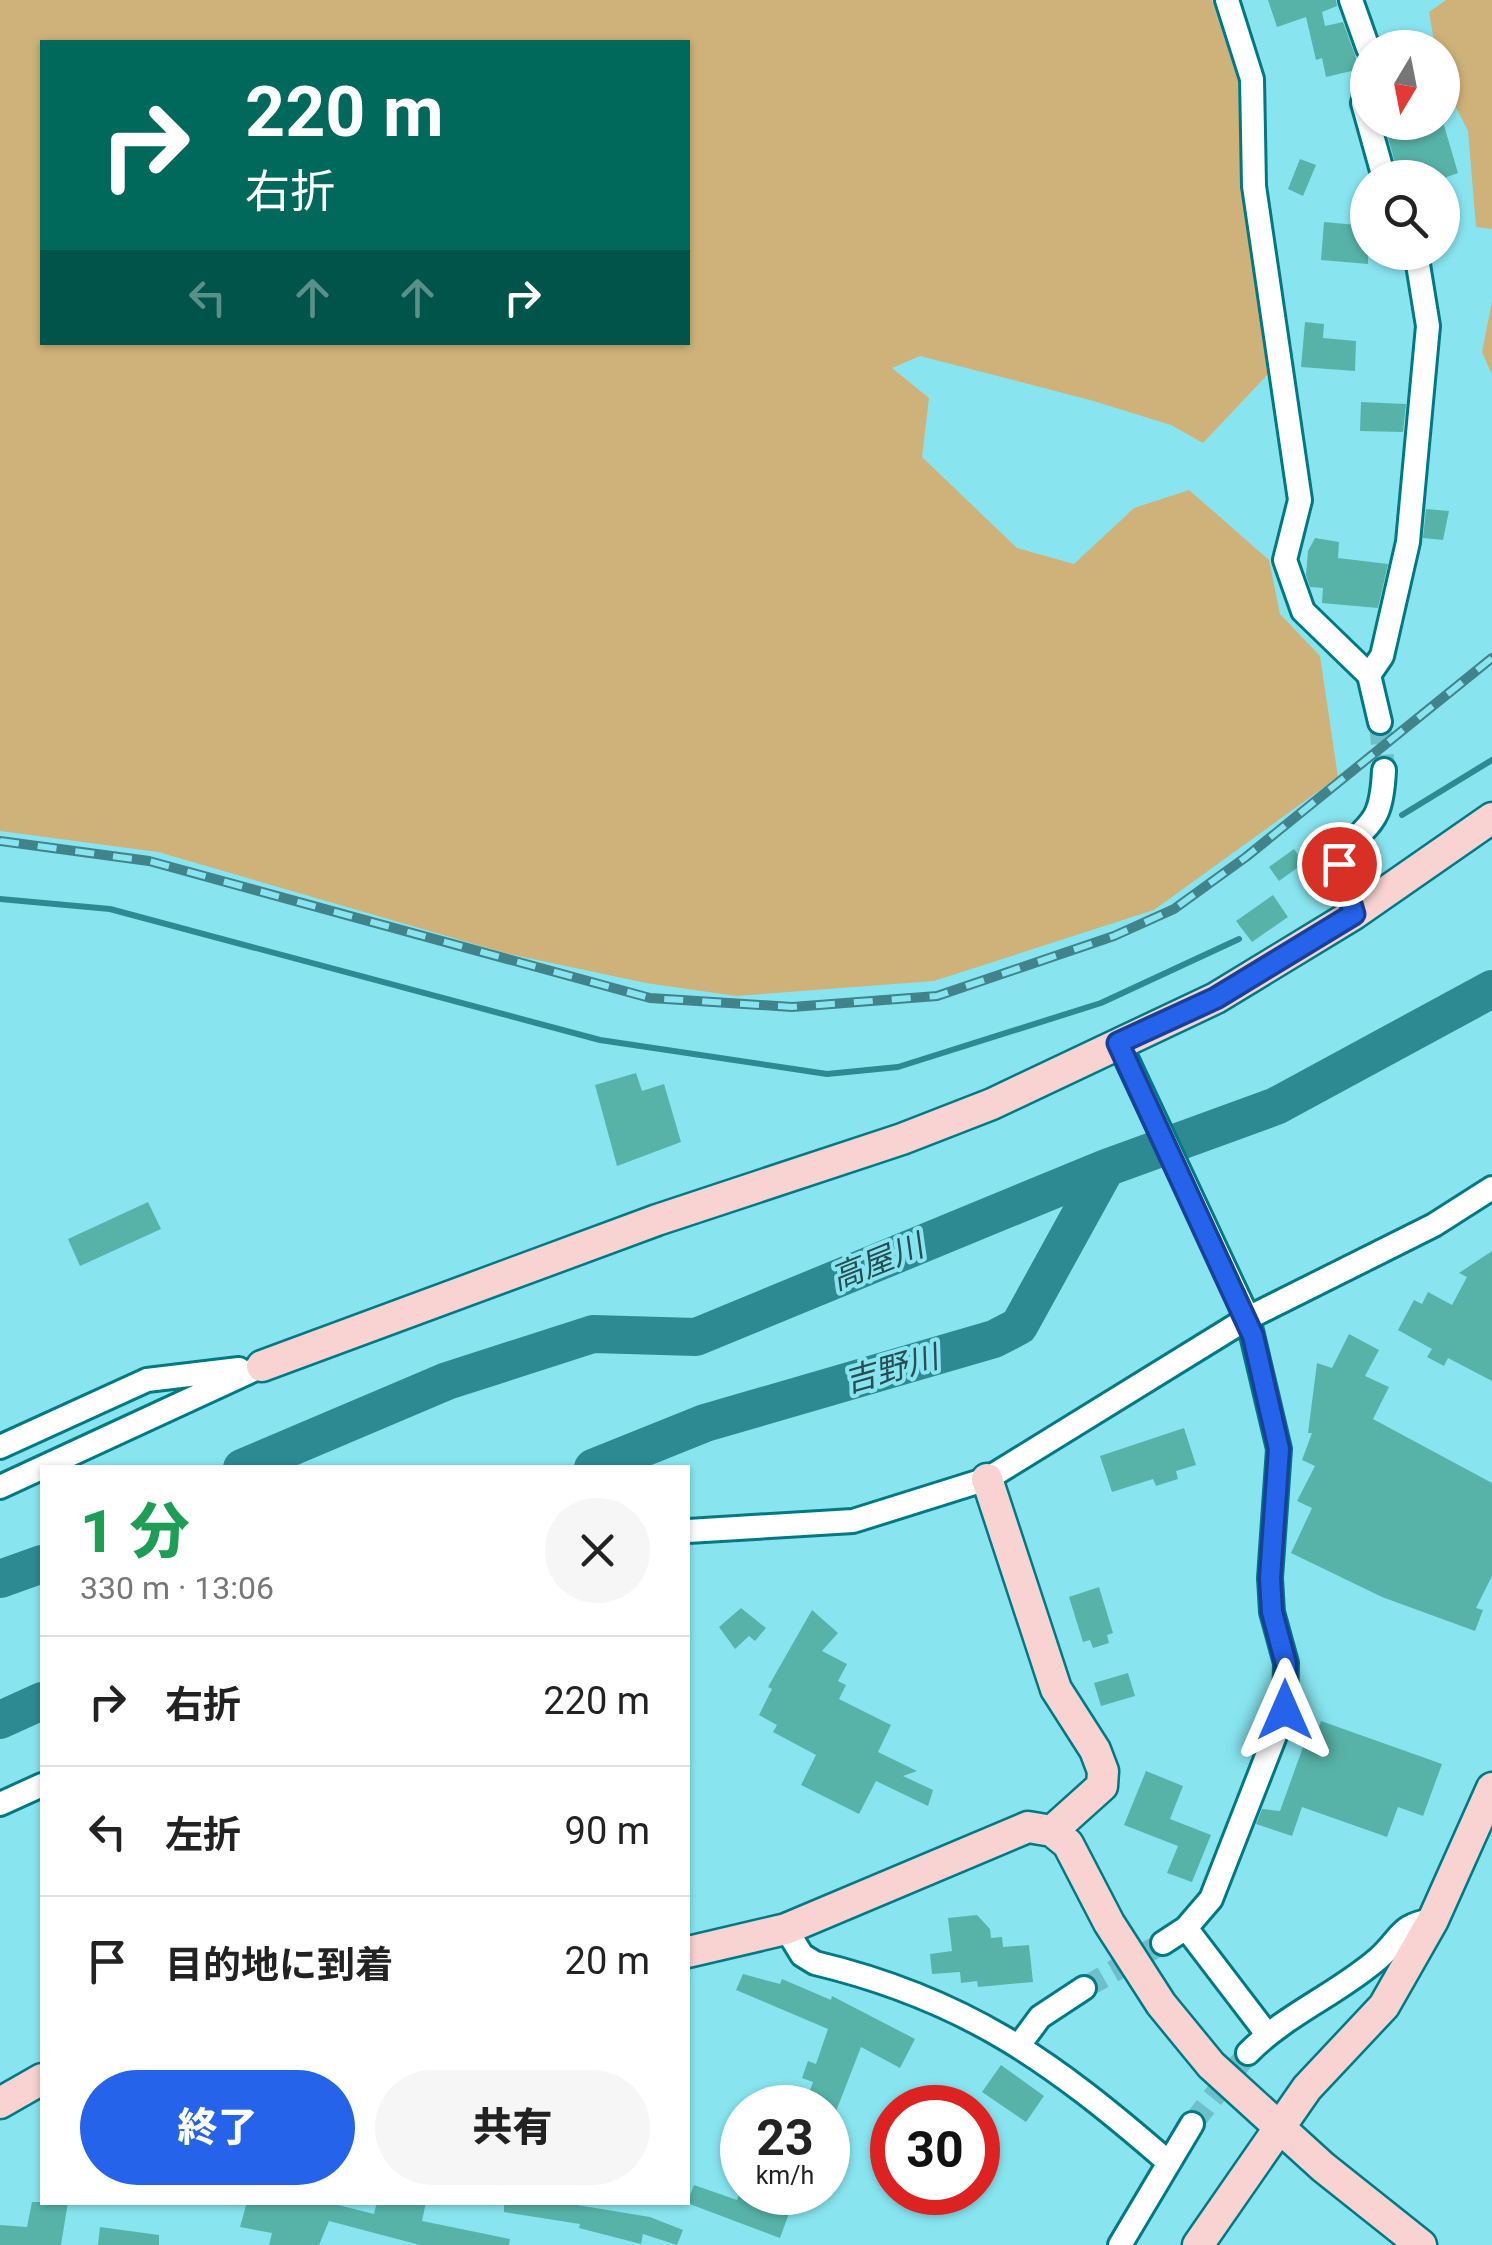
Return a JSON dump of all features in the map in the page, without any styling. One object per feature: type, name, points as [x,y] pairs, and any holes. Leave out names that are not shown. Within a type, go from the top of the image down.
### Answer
[{"type":"street","points":[[1227,0],[1252,79],[1254,186],[1300,500],[1285,560],[1304,611],[1369,675],[1380,722]]},
{"type":"street","points":[[1351,0],[1362,30]]},
{"type":"street","points":[[1369,675],[1382,656],[1408,542],[1428,326],[1419,270]]},
{"type":"street","points":[[1354,914],[1339,864],[1346,849],[1375,822],[1382,801],[1384,770]]},
{"type":"street","points":[[48,1465],[262,1366],[657,1220],[902,1139],[992,1104],[1216,998],[1354,914],[1492,818]]},
{"type":"street","points":[[1118,1043],[1246,1314],[1279,1449],[1270,1578],[1272,1612],[1286,1664],[1285,1710],[1210,1899],[1186,1928],[1163,1943]]},
{"type":"street","points":[[690,1531],[853,1521],[987,1480],[1246,1314],[1434,1225],[1492,1188]]},
{"type":"street","points":[[0,1447],[147,1380],[262,1366]]},
{"type":"street","points":[[0,1487],[40,1469]]},
{"type":"street","points":[[987,1480],[1056,1690],[1095,1750],[1103,1772],[1102,1786],[1052,1831]]},
{"type":"street","points":[[0,1804],[40,1786]]},
{"type":"street","points":[[1198,2245],[1307,2088],[1384,2006],[1433,1920],[1492,1788]]},
{"type":"street","points":[[690,1952],[786,1929],[1028,1827],[1052,1831],[1068,1844],[1109,1923],[1161,2004],[1211,2064],[1323,2166],[1421,2245]]},
{"type":"street","points":[[1248,2054],[1266,2034],[1355,1979],[1408,1924],[1433,1920]]},
{"type":"street","points":[[1186,1928],[1266,2034]]},
{"type":"street","points":[[786,1929],[802,1955],[815,1963],[914,1994],[1020,2044],[1076,2082],[1167,2161]]},
{"type":"street","points":[[1020,2044],[1040,2017],[1084,1988]]},
{"type":"street","points":[[0,2103],[40,2080]]},
{"type":"street","points":[[1120,2245],[1192,2124]]},
{"type":"shaded area","points":[[0,0],[1212,0],[1238,81],[1241,187],[1269,373],[1203,443],[1171,425],[1090,400],[920,356],[892,368],[929,398],[922,457],[1017,548],[1074,564],[1134,508],[1189,490],[1269,560],[1280,614],[1320,656],[1338,777],[1154,910],[934,981],[736,996],[646,983],[505,953],[158,852],[0,831]]},
{"type":"shaded area","points":[[1446,0],[1492,0],[1492,229],[1476,227],[1468,131],[1460,115],[1460,30],[1432,30],[1429,12]]},
{"type":"shaded area","points":[[1492,301],[1492,375],[1482,352]]},
{"type":"building","points":[[1268,0],[1336,0],[1337,6],[1322,12],[1325,26],[1343,22],[1350,41],[1350,71],[1326,77],[1322,58],[1316,60],[1306,17],[1277,27]]},
{"type":"building","points":[[1389,140],[1448,140],[1454,160],[1394,160]]},
{"type":"building","points":[[1300,159],[1316,165],[1303,196],[1288,189]]},
{"type":"building","points":[[1324,222],[1350,224],[1350,262],[1321,260]]},
{"type":"building","points":[[1305,322],[1324,324],[1323,338],[1356,341],[1355,371],[1301,367]]},
{"type":"building","points":[[1361,402],[1406,404],[1403,432],[1360,431]]},
{"type":"building","points":[[1426,509],[1449,511],[1443,540],[1423,538]]},
{"type":"building","points":[[1315,538],[1339,542],[1338,558],[1388,564],[1378,608],[1322,603],[1323,588],[1310,587],[1306,575],[1308,551]]},
{"type":"building","points":[[1294,849],[1304,863],[1279,881],[1269,867]]},
{"type":"building","points":[[1273,895],[1288,917],[1252,942],[1236,921]]},
{"type":"building","points":[[636,1073],[642,1091],[664,1084],[681,1142],[617,1166],[595,1085]]},
{"type":"building","points":[[148,1202],[161,1229],[80,1266],[68,1239]]},
{"type":"building","points":[[1492,1251],[1492,1381],[1448,1358],[1444,1366],[1427,1357],[1432,1349],[1398,1330],[1414,1300],[1422,1304],[1428,1292],[1452,1305],[1467,1277],[1459,1273]]},
{"type":"building","points":[[1349,1334],[1379,1350],[1365,1376],[1389,1387],[1373,1419],[1492,1483],[1492,1576],[1476,1608],[1483,1610],[1475,1631],[1382,1597],[1291,1553],[1312,1508],[1297,1501],[1315,1466],[1302,1460],[1312,1433],[1308,1433],[1317,1363],[1332,1368]]},
{"type":"building","points":[[1184,1428],[1196,1465],[1176,1471],[1178,1479],[1156,1486],[1153,1479],[1112,1492],[1100,1456]]},
{"type":"building","points":[[1099,1587],[1113,1633],[1107,1635],[1109,1643],[1093,1648],[1090,1640],[1083,1642],[1069,1597]]},
{"type":"building","points":[[741,1608],[766,1628],[755,1641],[749,1636],[735,1649],[719,1627]]},
{"type":"building","points":[[812,1610],[838,1633],[822,1651],[847,1664],[838,1681],[846,1685],[839,1699],[891,1725],[878,1752],[917,1771],[903,1776],[933,1790],[928,1806],[876,1781],[859,1814],[801,1785],[816,1755],[773,1732],[777,1725],[759,1715],[772,1689],[768,1687]]},
{"type":"building","points":[[1128,1673],[1135,1696],[1101,1706],[1094,1683]]},
{"type":"building","points":[[1321,1721],[1442,1764],[1423,1816],[1398,1807],[1387,1837],[1302,1807],[1292,1836],[1256,1824],[1262,1809],[1280,1811],[1307,1736],[1315,1739]]},
{"type":"building","points":[[1146,1771],[1183,1786],[1170,1819],[1211,1835],[1192,1882],[1167,1873],[1178,1846],[1124,1825]]},
{"type":"building","points":[[977,1915],[990,1929],[991,1938],[1002,1937],[1003,1947],[1029,1945],[1033,1982],[978,1987],[977,1981],[961,1983],[960,1972],[932,1974],[930,1954],[952,1951],[948,1918]]},
{"type":"building","points":[[743,1974],[780,1984],[782,1979],[831,2000],[832,1996],[915,2039],[900,2068],[861,2047],[846,2085],[812,2085],[813,2082],[802,2078],[808,2061],[816,2064],[828,2029],[736,1990]]},
{"type":"building","points":[[1001,2065],[1044,2096],[1026,2122],[1000,2104],[1000,2085],[987,2085]]},
{"type":"building","points":[[694,2185],[720,2194],[720,2215],[788,2215],[780,2238],[690,2204]]},
{"type":"building","points":[[32,2202],[68,2205],[61,2245],[0,2245],[0,2225],[27,2227]]},
{"type":"building","points":[[246,2205],[338,2205],[374,2214],[376,2205],[425,2205],[422,2221],[510,2239],[509,2245],[420,2245],[329,2221],[319,2245],[269,2245],[272,2233],[240,2227]]},
{"type":"building","points":[[504,2205],[577,2205],[650,2217],[683,2230],[677,2245],[643,2234],[641,2244],[579,2228],[580,2224],[504,2212]]},
{"type":"building","points":[[100,2227],[159,2235],[159,2245],[98,2245]]},
{"type":"waterway","points":[[1402,815],[1492,760]]},
{"type":"waterway","points":[[0,899],[110,909],[600,1040],[827,1074],[898,1067],[1101,1003],[1239,939]]},
{"type":"waterway","name":"高屋川","points":[[249,1465],[447,1381],[593,1334],[696,1337],[1106,1168],[1276,1106],[1492,989]]},
{"type":"waterway","name":"吉野川","points":[[600,1465],[705,1423],[994,1339],[1019,1326],[1106,1168]]},
{"type":"waterway","name":"高屋川","points":[[0,1579],[40,1565]]},
{"type":"waterway","name":"吉野川","points":[[0,1720],[40,1702]]},
{"type":"tunnel","points":[[1380,722],[1384,770]]},
{"type":"tunnel","points":[[1084,1988],[1163,1943]]},
{"type":"tunnel","points":[[1192,2124],[1248,2053]]},
{"type":"railway","points":[[0,841],[149,861],[650,998],[792,1007],[937,996],[1114,936],[1174,909],[1246,857],[1492,658]]},
{"type":"route","points":[[1285,1710],[1286,1664],[1272,1612],[1270,1578],[1279,1449],[1253,1336],[1118,1043],[1216,998],[1354,914],[1339,864]]}]
